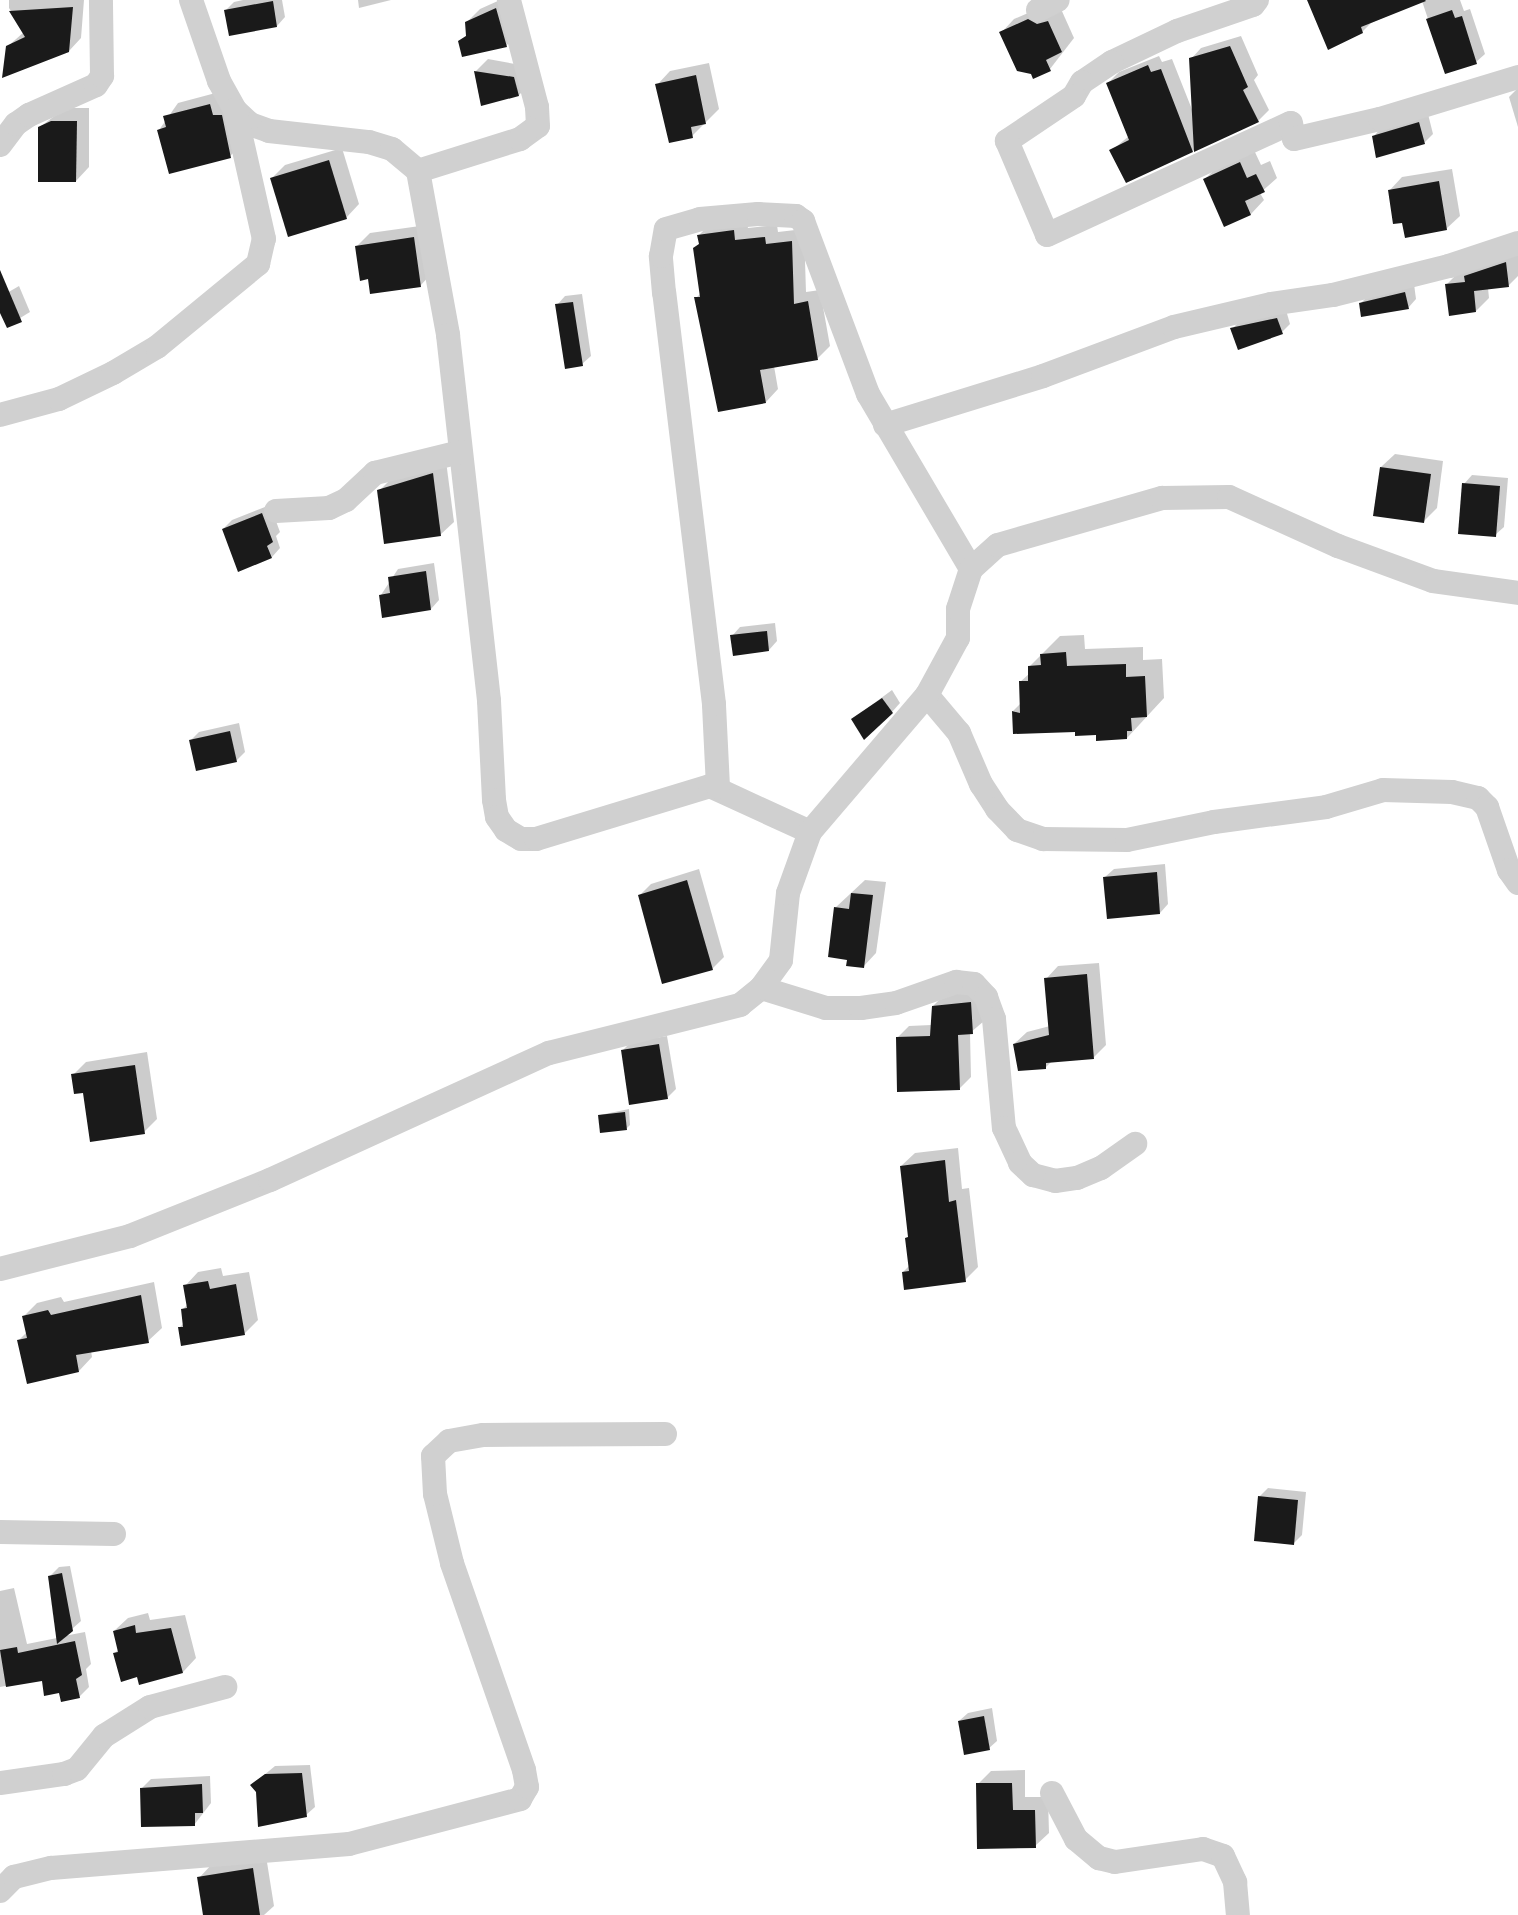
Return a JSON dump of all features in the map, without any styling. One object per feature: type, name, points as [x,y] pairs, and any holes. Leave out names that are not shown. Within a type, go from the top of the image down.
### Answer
[{"type":"street","points":[[0,145],[29,115],[96,86],[102,76],[101,0]]},
{"type":"street","points":[[0,414],[59,399],[113,373],[157,346],[258,264],[264,239],[235,110],[219,81],[191,0]]},
{"type":"street","points":[[418,171],[520,139],[538,126],[537,107],[509,0]]},
{"type":"street","points":[[1257,0],[1253,5],[1177,31],[1113,62],[1082,82],[1074,96],[1007,141],[1047,235],[1291,123],[1294,139],[1380,119],[1518,77]]},
{"type":"street","points":[[235,110],[250,124],[269,131],[369,142],[392,148],[418,171],[448,335],[489,701],[494,800],[497,817],[506,830],[521,839],[536,839],[703,788],[718,787],[810,832]]},
{"type":"street","points":[[718,787],[714,704],[696,576],[661,256],[666,229],[700,219],[758,214],[790,215],[803,221],[853,358],[885,425],[971,569]]},
{"type":"street","points":[[885,425],[1043,376],[1174,327],[1271,304],[1333,295],[1449,266],[1518,243]]},
{"type":"street","points":[[276,511],[329,508],[351,496],[375,473],[460,452]]},
{"type":"street","points":[[0,1269],[130,1236],[270,1180],[549,1053],[741,1005],[761,988],[781,960],[788,893],[810,832],[927,694],[958,638],[958,609],[971,569],[998,545],[1045,529],[1112,515],[1162,498],[1229,497],[1338,546],[1433,581],[1518,592]]},
{"type":"street","points":[[927,694],[959,733],[981,784],[997,809],[1017,830],[1043,839],[1127,840],[1214,822],[1326,807],[1383,790],[1452,792],[1478,798],[1487,807],[1509,870],[1518,883]]},
{"type":"street","points":[[761,988],[826,1008],[861,1008],[896,1004],[956,982],[974,984],[986,997],[994,1019],[1004,1128],[1020,1163],[1033,1175],[1055,1181],[1077,1178],[1101,1168],[1135,1144]]},
{"type":"street","points":[[0,1891],[15,1877],[51,1868],[349,1844],[520,1799],[526,1787],[524,1770],[455,1575],[435,1494],[433,1456],[449,1441],[483,1435],[665,1434]]},
{"type":"street","points":[[0,1532],[114,1534]]},
{"type":"street","points":[[0,1783],[64,1774],[77,1768],[104,1736],[150,1707],[225,1687]]},
{"type":"street","points":[[1052,1793],[1076,1839],[1099,1858],[1115,1862],[1203,1849],[1223,1856],[1235,1882],[1238,1915]]},
{"type":"building","points":[[1307,0],[1426,1],[1361,27],[1363,33],[1328,50]]},
{"type":"building","points":[[273,1],[277,27],[229,36],[224,10]]},
{"type":"building","points":[[73,7],[69,52],[2,78],[6,46],[25,37],[9,11]]},
{"type":"building","points":[[496,8],[507,47],[462,57],[458,41],[466,36],[465,22]]},
{"type":"building","points":[[1452,10],[1455,18],[1462,16],[1477,64],[1445,74],[1426,19]]},
{"type":"building","points":[[1028,19],[1037,24],[1048,21],[1062,52],[1046,60],[1051,71],[1033,79],[1031,74],[1017,71],[999,32]]},
{"type":"building","points":[[1230,46],[1248,87],[1243,90],[1259,122],[1194,152],[1189,58]]},
{"type":"building","points":[[1148,65],[1151,72],[1161,69],[1193,152],[1126,183],[1109,150],[1129,140],[1106,83]]},
{"type":"building","points":[[474,71],[514,77],[519,96],[481,106]]},
{"type":"building","points":[[696,75],[706,124],[691,127],[693,138],[669,143],[655,84]]},
{"type":"building","points":[[210,104],[213,115],[222,115],[231,158],[169,174],[157,130],[166,127],[163,116]]},
{"type":"building","points":[[51,121],[77,121],[76,182],[38,182],[38,127]]},
{"type":"building","points":[[1419,122],[1425,144],[1376,158],[1372,136]]},
{"type":"building","points":[[329,160],[347,219],[288,237],[270,178]]},
{"type":"building","points":[[1240,162],[1247,178],[1256,174],[1265,192],[1245,201],[1251,215],[1224,227],[1203,179]]},
{"type":"building","points":[[1439,181],[1447,230],[1405,238],[1402,223],[1393,224],[1388,190]]},
{"type":"building","points":[[734,230],[735,240],[765,237],[766,244],[792,241],[794,304],[808,301],[818,360],[760,370],[766,403],[718,412],[694,297],[700,297],[693,248],[699,244],[697,235]]},
{"type":"building","points":[[414,237],[421,287],[370,294],[368,279],[360,281],[355,246]]},
{"type":"building","points":[[1506,262],[1509,287],[1474,291],[1476,312],[1449,316],[1445,284],[1465,282],[1464,276]]},
{"type":"building","points":[[0,270],[22,322],[7,328],[0,313]]},
{"type":"building","points":[[1405,292],[1409,309],[1361,317],[1359,303]]},
{"type":"building","points":[[573,302],[583,366],[565,369],[555,304]]},
{"type":"building","points":[[1277,318],[1283,334],[1238,350],[1230,328]]},
{"type":"building","points":[[1380,467],[1431,474],[1424,523],[1373,516]]},
{"type":"building","points":[[433,473],[441,536],[384,544],[377,490]]},
{"type":"building","points":[[1462,483],[1500,486],[1496,537],[1458,534]]},
{"type":"building","points":[[262,513],[273,542],[267,546],[272,558],[238,572],[222,529]]},
{"type":"building","points":[[426,571],[431,610],[382,618],[379,595],[390,593],[388,577]]},
{"type":"building","points":[[767,631],[769,651],[733,656],[730,635]]},
{"type":"building","points":[[1066,652],[1067,666],[1126,664],[1126,677],[1145,676],[1147,717],[1131,718],[1132,731],[1127,731],[1127,739],[1096,741],[1096,735],[1075,736],[1075,732],[1013,734],[1012,711],[1020,713],[1019,681],[1028,681],[1028,666],[1041,665],[1040,654]]},
{"type":"building","points":[[882,698],[893,713],[864,740],[851,719]]},
{"type":"building","points":[[230,731],[237,762],[196,771],[189,740]]},
{"type":"building","points":[[1157,872],[1160,914],[1107,919],[1103,877]]},
{"type":"building","points":[[687,880],[713,970],[662,984],[638,895]]},
{"type":"building","points":[[851,893],[873,895],[864,968],[846,966],[847,960],[828,957],[834,907],[849,909]]},
{"type":"building","points":[[1087,974],[1094,1059],[1046,1063],[1046,1069],[1018,1071],[1013,1044],[1049,1035],[1044,978]]},
{"type":"building","points":[[971,1002],[973,1034],[958,1035],[960,1090],[897,1092],[896,1037],[930,1036],[932,1006]]},
{"type":"building","points":[[659,1044],[668,1099],[629,1105],[621,1050]]},
{"type":"building","points":[[135,1065],[145,1134],[90,1142],[83,1093],[74,1094],[71,1074]]},
{"type":"building","points":[[625,1112],[627,1130],[600,1133],[598,1115]]},
{"type":"building","points":[[945,1160],[949,1202],[956,1200],[966,1282],[904,1290],[902,1272],[909,1271],[905,1238],[908,1237],[900,1166]]},
{"type":"building","points":[[208,1281],[210,1289],[236,1284],[245,1335],[181,1346],[178,1327],[183,1327],[181,1309],[187,1308],[183,1285]]},
{"type":"building","points":[[141,1295],[149,1343],[76,1355],[79,1372],[27,1384],[17,1340],[27,1338],[22,1316],[48,1310],[51,1315]]},
{"type":"building","points":[[1258,1496],[1298,1500],[1294,1545],[1254,1541]]},
{"type":"building","points":[[62,1573],[73,1631],[57,1644],[48,1576]]},
{"type":"building","points":[[135,1625],[136,1633],[171,1628],[183,1673],[139,1685],[137,1677],[121,1682],[113,1653],[118,1652],[113,1631]]},
{"type":"building","points":[[75,1641],[82,1675],[76,1679],[80,1698],[61,1702],[59,1693],[44,1696],[42,1681],[6,1687],[0,1650],[17,1647],[18,1653]]},
{"type":"building","points":[[984,1716],[990,1750],[964,1755],[958,1721]]},
{"type":"building","points":[[302,1773],[307,1817],[258,1827],[256,1792],[250,1785],[265,1774]]},
{"type":"building","points":[[976,1783],[1012,1783],[1013,1810],[1035,1810],[1036,1848],[977,1849]]},
{"type":"building","points":[[202,1784],[203,1813],[195,1813],[195,1826],[141,1827],[140,1788]]},
{"type":"building","points":[[253,1868],[260,1915],[203,1915],[197,1877]]}]
